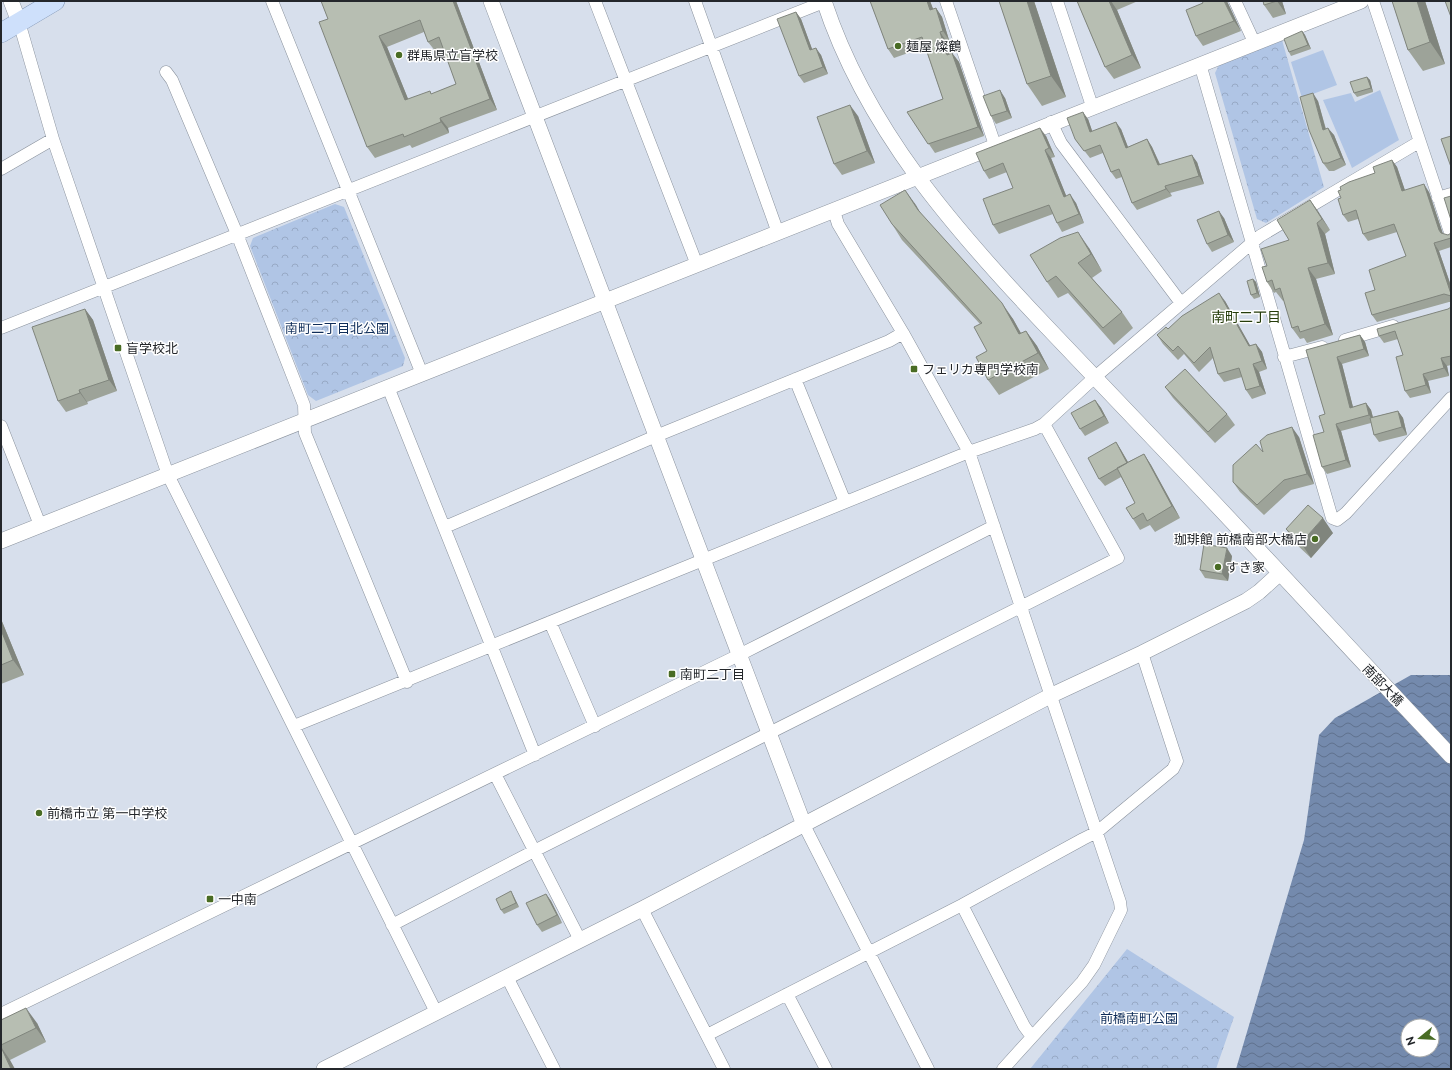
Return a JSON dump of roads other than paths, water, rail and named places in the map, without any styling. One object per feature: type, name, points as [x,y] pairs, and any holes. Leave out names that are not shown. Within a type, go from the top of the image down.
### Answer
[{"type":"main road","points":[[1,33],[55,1]]},
{"type":"street","points":[[11,1],[19,22],[53,139],[168,475],[436,1012]]},
{"type":"street","points":[[272,1],[422,374]]},
{"type":"street","points":[[491,1],[804,825],[928,1069]]},
{"type":"street","points":[[595,1],[697,265]]},
{"type":"street","points":[[695,1],[778,233]]},
{"type":"street","points":[[946,1],[994,145]]},
{"type":"street","points":[[1057,1],[1092,106]]},
{"type":"street","points":[[1235,1],[1254,42]]},
{"type":"street","points":[[1,541],[918,178],[1051,122],[1360,1]]},
{"type":"street","points":[[1373,1],[1451,235]]},
{"type":"street","points":[[1,328],[824,2]]},
{"type":"street","name":"南部大橋","points":[[824,2],[844,56],[887,134],[918,178],[978,253],[1451,756]]},
{"type":"street","points":[[1200,64],[1329,512],[1334,520],[1339,519],[1346,514],[1451,398]]},
{"type":"street","points":[[166,72],[172,80],[237,234],[304,405],[306,433],[407,682]]},
{"type":"street","points":[[1051,122],[1061,143],[1181,303]]},
{"type":"street","points":[[1,169],[53,139]]},
{"type":"street","points":[[294,726],[407,682],[491,646],[969,452],[1036,429],[1044,424],[1095,377],[1252,242],[1419,142]]},
{"type":"street","points":[[1438,198],[1451,194]]},
{"type":"street","points":[[834,211],[838,224],[903,333],[969,452],[1022,605],[1120,902],[1121,910],[1094,965],[1082,982],[1003,1069]]},
{"type":"street","points":[[1284,358],[1407,322]]},
{"type":"street","points":[[445,527],[656,436],[890,341],[903,333]]},
{"type":"street","points":[[795,379],[846,502]]},
{"type":"street","points":[[388,387],[535,755]]},
{"type":"street","points":[[392,925],[536,850],[1118,558],[1044,424]]},
{"type":"street","points":[[1,426],[40,525]]},
{"type":"street","points":[[1,1014],[595,726],[994,526]]},
{"type":"street","points":[[324,1069],[642,909],[1052,695],[1142,653],[1246,601],[1260,592],[1280,573]]},
{"type":"street","points":[[550,622],[595,726]]},
{"type":"street","points":[[707,1035],[962,905],[1097,832],[1177,764],[1142,653]]},
{"type":"street","points":[[495,774],[536,850],[580,940]]},
{"type":"street","points":[[962,905],[1024,1026],[1032,1037]]},
{"type":"street","points":[[642,909],[724,1069]]},
{"type":"street","points":[[507,977],[554,1069]]},
{"type":"street","points":[[787,994],[826,1069]]},
{"type":"water","points":[[1411,675],[1451,675],[1451,1069],[1236,1069],[1304,840],[1319,735],[1335,718]]},
{"type":"place","name":"麺屋 燦鶴","points":[[898,46]]},
{"type":"place","name":"群馬県立盲学校","points":[[399,55]]},
{"type":"place","name":"盲学校北","points":[[118,348]]},
{"type":"place","name":"フェリカ専門学校南","points":[[914,369]]},
{"type":"place","name":"珈琲館 前橋南部大橋店","points":[[1315,539]]},
{"type":"place","name":"すき家","points":[[1218,567]]},
{"type":"place","name":"南町二丁目","points":[[672,674]]},
{"type":"place","name":"前橋市立 第一中学校","points":[[39,813]]},
{"type":"place","name":"一中南","points":[[210,899]]},
{"type":"district","name":"南町二丁目","points":[[1246,317]]},
{"type":"park label","name":"南町二丁目北公園","points":[[337,328]]},
{"type":"park label","name":"前橋南町公園","points":[[1139,1018]]}]
